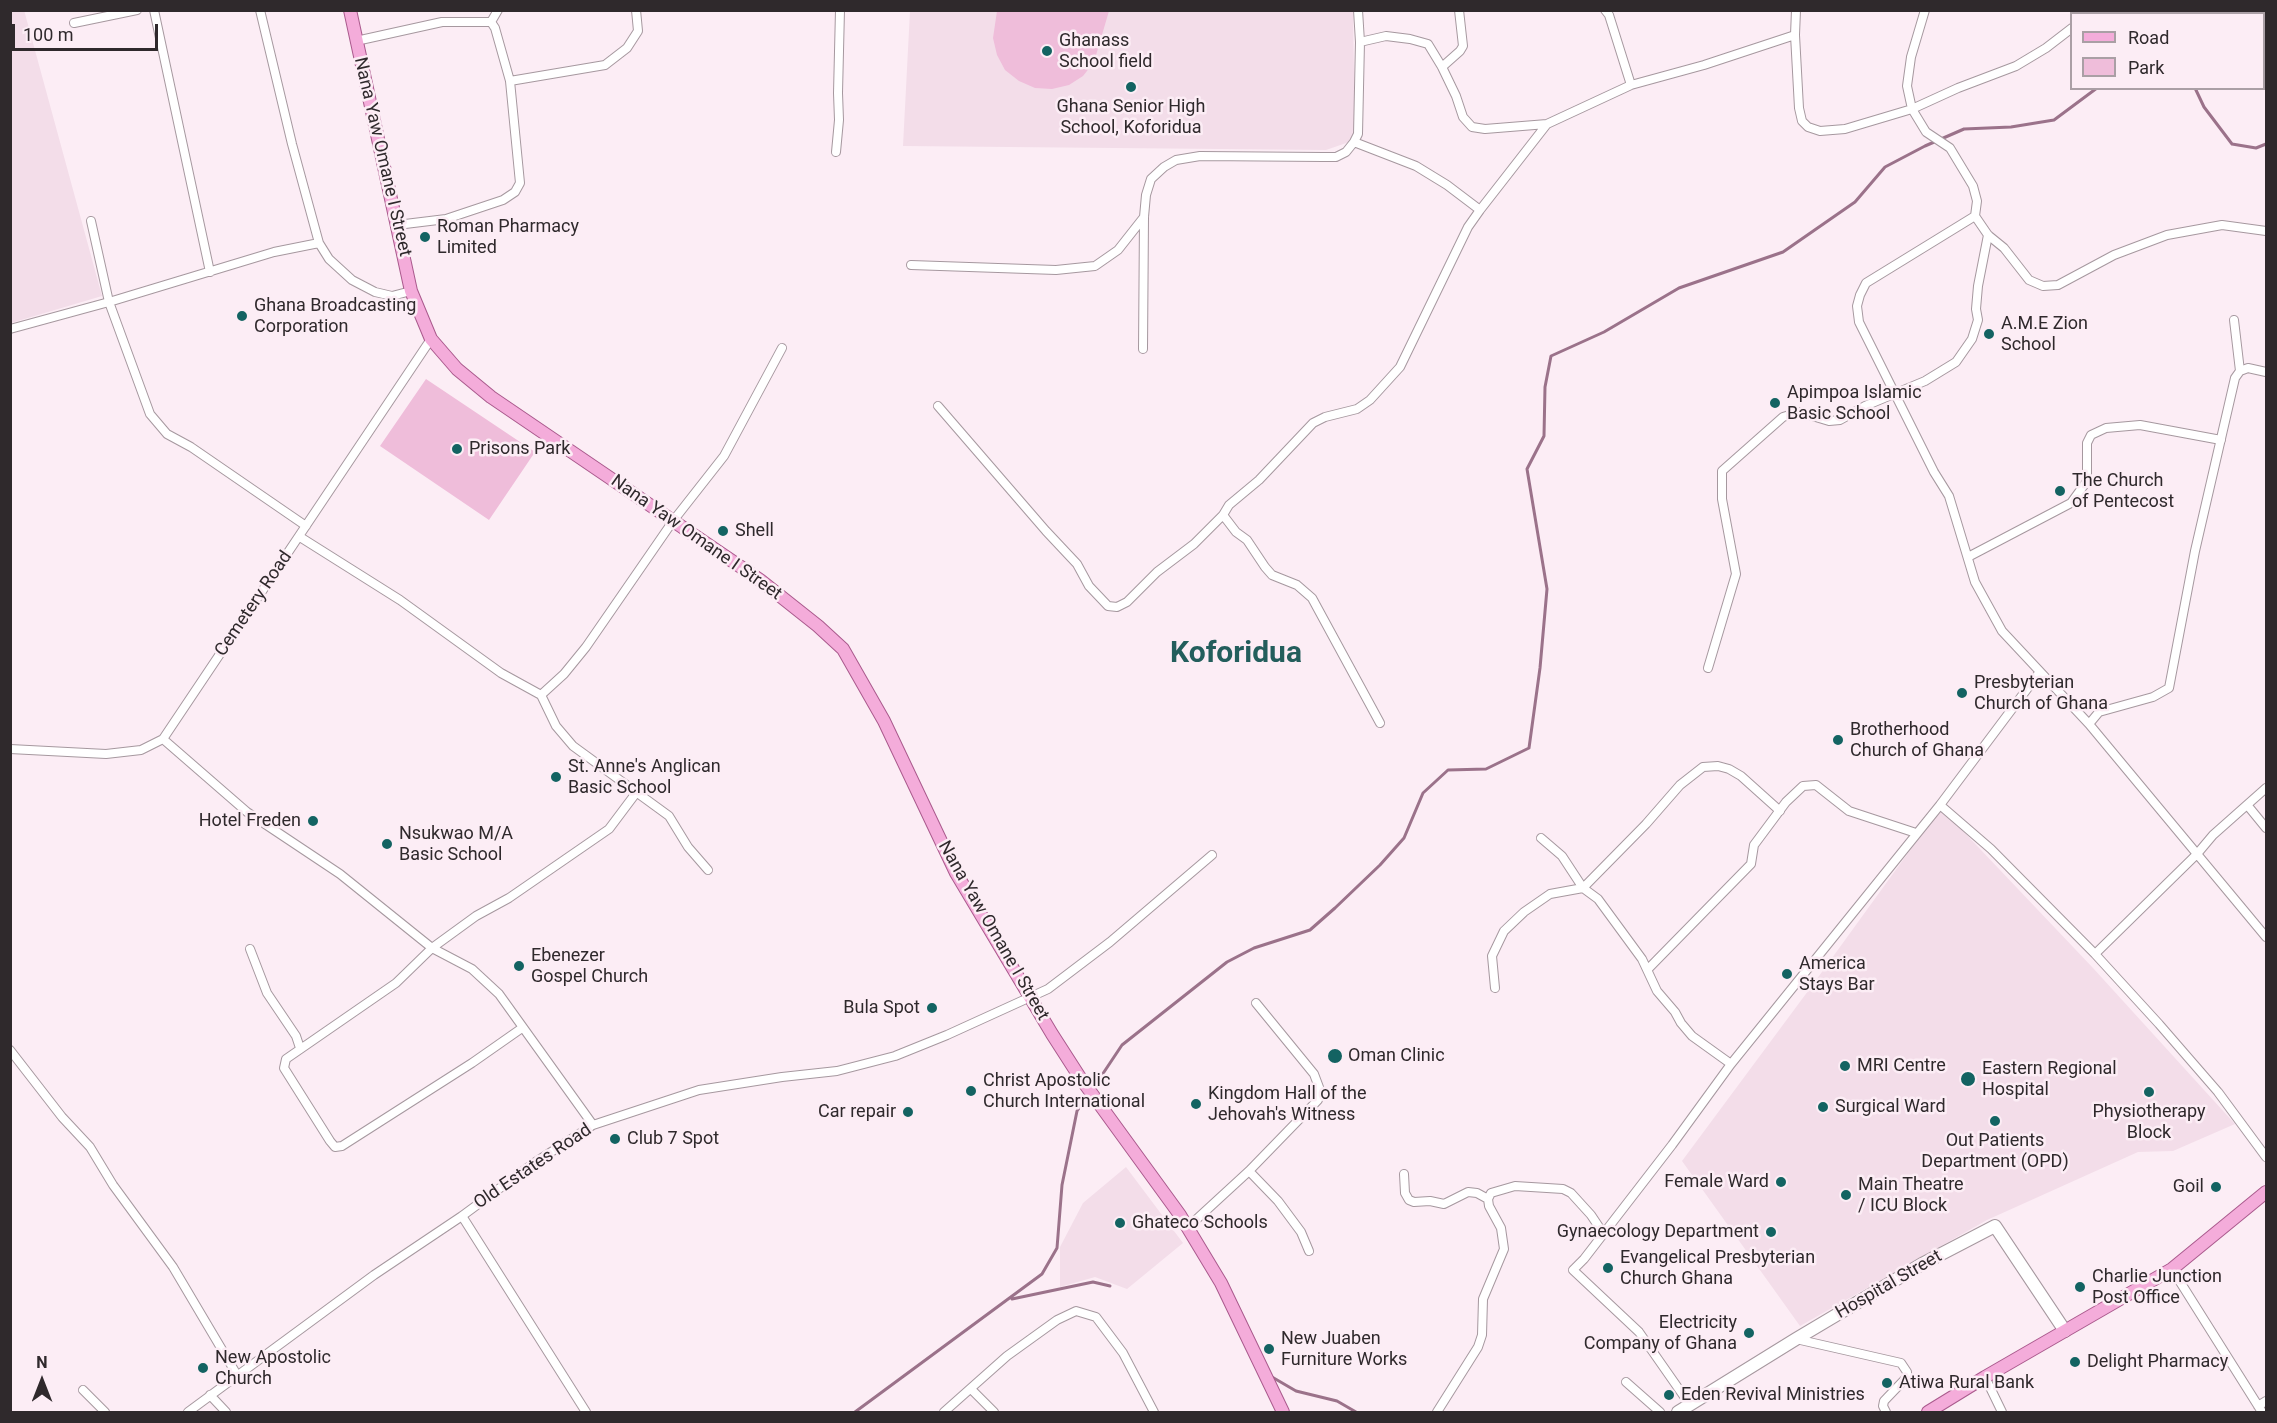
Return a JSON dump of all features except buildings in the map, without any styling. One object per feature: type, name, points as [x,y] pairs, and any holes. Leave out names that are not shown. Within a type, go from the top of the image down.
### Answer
[{"type":"main road","name":"Nana Yaw Omane I Street","points":[[350,10],[411,291],[431,339],[457,369],[491,397],[760,580],[843,649],[884,721],[956,873],[1029,997],[1079,1076],[1180,1215],[1187,1228]]},
{"type":"main road","points":[[1928,1413],[1985,1377],[2172,1269],[2266,1192]]},
{"type":"main road","points":[[1187,1228],[1221,1283],[1283,1413]]},
{"type":"street","points":[[74,23],[137,10]]},
{"type":"street","points":[[154,10],[210,272]]},
{"type":"street","points":[[260,10],[291,144],[319,243],[329,259],[352,280],[375,292],[392,296],[411,291]]},
{"type":"street","points":[[491,22],[498,10]]},
{"type":"street","points":[[510,81],[606,65],[627,48],[638,31],[636,10]]},
{"type":"street","points":[[836,152],[839,120],[840,10]]},
{"type":"street","points":[[1143,350],[1144,217],[1146,195],[1152,179],[1164,167],[1176,160],[1200,156],[1336,157],[1346,152],[1358,134],[1359,123],[1358,10]]},
{"type":"street","points":[[1442,67],[1463,46],[1459,10]]},
{"type":"street","points":[[1605,10],[1609,15],[1631,85]]},
{"type":"street","points":[[1796,10],[1799,108],[1802,121],[1808,127],[1820,131],[1845,129],[1912,109],[1958,88],[2016,66],[2046,48],[2070,30]]},
{"type":"street","points":[[1924,12],[1913,49],[1907,86],[1912,109],[1926,132],[1950,148],[1973,186],[1977,201],[1975,216],[1988,235],[2004,248],[2029,280],[2043,286],[2058,285],[2114,255],[2166,235],[2222,225],[2266,231]]},
{"type":"street","points":[[356,41],[442,22],[491,22]]},
{"type":"street","points":[[397,225],[446,219],[503,200],[515,192],[520,183],[510,81],[495,28],[491,22]]},
{"type":"street","points":[[1360,42],[1386,36],[1428,44],[1456,96],[1462,117],[1472,127],[1485,129],[1547,124],[1631,85],[1704,65],[1795,35]]},
{"type":"street","points":[[938,406],[1077,564],[1089,586],[1108,606],[1117,607],[1127,602],[1157,572],[1194,544],[1223,516],[1229,505],[1259,480],[1314,423],[1325,417],[1357,409],[1370,400],[1400,367],[1468,227],[1547,124]]},
{"type":"street","points":[[1354,142],[1416,166],[1447,185],[1479,210]]},
{"type":"street","points":[[1975,216],[1866,283],[1857,306],[1859,322],[1934,472],[1949,496],[1976,582],[2002,631],[2089,724],[2266,937]]},
{"type":"street","points":[[911,265],[1056,270],[1095,266],[1118,250],[1144,217]]},
{"type":"street","points":[[91,220],[109,302],[150,414],[167,434],[191,447],[306,526]]},
{"type":"street","points":[[1708,668],[1736,574],[1722,499],[1722,471],[1784,417],[1799,412],[1829,421],[1840,420],[1865,406],[1925,381],[1956,362],[1972,339],[1978,320],[1976,309],[1978,286],[1988,235]]},
{"type":"street","points":[[10,329],[109,302],[274,252],[319,243]]},
{"type":"street","points":[[2234,320],[2240,371]]},
{"type":"street","name":"Cemetery Road","points":[[163,739],[431,339]]},
{"type":"street","points":[[542,695],[564,674],[586,647],[673,521],[724,456],[782,348]]},
{"type":"street","points":[[2089,724],[2099,712],[2153,697],[2169,688],[2195,551],[2235,378],[2240,371],[2247,368],[2266,372]]},
{"type":"street","points":[[1968,557],[2070,503],[2087,480],[2087,443],[2091,435],[2106,428],[2140,425],[2221,440]]},
{"type":"street","points":[[1223,516],[1236,532],[1247,540],[1272,575],[1297,585],[1312,598],[1380,723]]},
{"type":"street","points":[[300,537],[400,600],[501,673],[542,695],[556,726],[573,746],[669,816],[688,847],[708,870]]},
{"type":"street","points":[[1690,1405],[1639,1332],[1573,1270],[1672,1145],[1731,1064],[1940,804],[2039,673]]},
{"type":"street","points":[[10,749],[106,754],[141,750],[163,739],[247,812],[340,874],[432,948],[472,969],[499,994],[593,1125]]},
{"type":"street","points":[[1495,988],[1492,956],[1504,931],[1524,912],[1550,894],[1583,888],[1647,824],[1680,786],[1703,767],[1718,765],[1730,769],[1780,811]]},
{"type":"street","points":[[1648,969],[1751,864],[1754,845],[1786,802],[1803,786],[1816,785],[1848,811],[1916,833]]},
{"type":"street","points":[[2095,954],[2197,854],[2213,835],[2266,788]]},
{"type":"street","points":[[522,1028],[342,1146],[335,1147],[284,1068],[286,1059],[396,983],[432,948],[476,916],[509,898],[609,829],[636,793]]},
{"type":"street","points":[[1940,804],[1991,849],[2095,954],[2211,1084],[2266,1157]]},
{"type":"street","points":[[2248,806],[2266,828]]},
{"type":"street","points":[[1541,838],[1562,856],[1583,888],[1598,899],[1642,959],[1657,991],[1675,1012],[1686,1030],[1731,1064]]},
{"type":"street","name":"Old Estates Road","points":[[188,1413],[374,1275],[462,1216],[534,1163],[593,1125],[699,1090],[837,1071],[896,1056],[1048,989],[1110,942],[1212,855]]},
{"type":"street","points":[[250,949],[267,993],[296,1036],[300,1048]]},
{"type":"street","points":[[1187,1228],[1249,1171],[1318,1100],[1320,1090],[1314,1074],[1256,1003]]},
{"type":"street","points":[[10,1050],[62,1117],[90,1147],[113,1185],[173,1267],[237,1375]]},
{"type":"street","points":[[1249,1171],[1278,1201],[1300,1232],[1310,1251]]},
{"type":"street","points":[[1404,1174],[1406,1193],[1409,1200],[1414,1202],[1430,1201],[1444,1204],[1468,1192],[1477,1193],[1488,1199]]},
{"type":"street","points":[[1437,1413],[1478,1347],[1482,1335],[1483,1299],[1504,1249],[1501,1228],[1489,1206],[1488,1199],[1491,1193],[1515,1186],[1563,1189],[1571,1193],[1592,1215],[1603,1233]]},
{"type":"street","points":[[462,1216],[586,1413]]},
{"type":"street","name":"Hospital Street","points":[[1678,1413],[1922,1264],[1995,1226],[2065,1331]]},
{"type":"street","points":[[2172,1269],[2260,1409],[2266,1401]]},
{"type":"street","points":[[944,1413],[1007,1356],[1057,1320],[1076,1311],[1096,1317],[1123,1353],[1154,1413]]},
{"type":"street","points":[[1796,1339],[1901,1363],[1907,1372],[1907,1377],[1884,1401],[1883,1406],[1886,1413]]},
{"type":"street","points":[[1985,1377],[2002,1413]]},
{"type":"street","points":[[1626,1382],[1660,1413]]},
{"type":"street","points":[[971,1389],[994,1413]]},
{"type":"street","points":[[83,1390],[105,1413]]},
{"type":"street","points":[[210,1395],[226,1413]]},
{"type":"shaded area","points":[[24,10],[102,296],[11,323],[10,11]]},
{"type":"shaded area","name":"Ghana Senior High School, Koforidua","points":[[910,11],[1353,11],[1355,135],[1352,141],[1326,150],[903,146]]},
{"type":"shaded area","name":"Eastern Regional Hospital","points":[[1943,810],[2093,968],[2235,1124],[2173,1151],[2138,1152],[1987,1220],[1800,1326],[1682,1161],[1929,824]]},
{"type":"shaded area","name":"Ghateco Schools","points":[[1126,1167],[1183,1243],[1127,1289],[1095,1277],[1060,1287],[1060,1247],[1083,1203]]},
{"type":"green space","name":"Ghanass School field","points":[[997,10],[1109,11],[1094,62],[1083,76],[1069,85],[1052,89],[1035,88],[1019,81],[1005,70],[997,55],[993,38]]},
{"type":"green space","name":"Prisons Park","points":[[426,379],[535,452],[489,520],[380,446]]},
{"type":"waterway","points":[[1092,1090],[1122,1045],[1227,962],[1254,948],[1310,930],[1335,908],[1380,865],[1404,838],[1423,793],[1448,770],[1486,769],[1529,748],[1540,668],[1547,589],[1527,469],[1544,436],[1545,387],[1551,356],[1604,332],[1679,288],[1783,252],[1855,202],[1885,167],[1925,146],[1964,129],[2011,127],[2054,120],[2094,90]]},
{"type":"waterway","points":[[2196,90],[2204,107],[2232,144],[2256,148],[2266,144]]},
{"type":"waterway","points":[[855,1412],[1042,1274],[1057,1248],[1062,1185],[1077,1111],[1088,1095]]},
{"type":"waterway","points":[[1012,1299],[1093,1282],[1110,1286]]},
{"type":"waterway","points":[[1272,1377],[1296,1391],[1337,1401],[1356,1412]]},
{"type":"place","name":"Ghanass School field","points":[[1047,51]]},
{"type":"place","name":"Ghana Senior High School, Koforidua","points":[[1131,87]]},
{"type":"place","name":"Roman Pharmacy Limited","points":[[425,237]]},
{"type":"place","name":"Ghana Broadcasting Corporation","points":[[242,316]]},
{"type":"place","name":"A.M.E Zion School","points":[[1989,334]]},
{"type":"place","name":"Apimpoa Islamic Basic School","points":[[1775,403]]},
{"type":"place","name":"Prisons Park","points":[[457,449]]},
{"type":"place","name":"The Church of Pentecost","points":[[2060,491]]},
{"type":"place","name":"Shell","points":[[723,531]]},
{"type":"place","name":"Presbyterian Church of Ghana","points":[[1962,693]]},
{"type":"place","name":"Brotherhood Church of Ghana","points":[[1838,740]]},
{"type":"place","name":"St. Anne's Anglican Basic School","points":[[556,777]]},
{"type":"place","name":"Hotel Freden","points":[[313,821]]},
{"type":"place","name":"Nsukwao M/A Basic School","points":[[387,844]]},
{"type":"place","name":"Ebenezer Gospel Church","points":[[519,966]]},
{"type":"place","name":"America Stays Bar","points":[[1787,974]]},
{"type":"place","name":"Bula Spot","points":[[932,1008]]},
{"type":"place","name":"Oman Clinic","points":[[1335,1056]]},
{"type":"place","name":"MRI Centre","points":[[1845,1066]]},
{"type":"place","name":"Eastern Regional Hospital","points":[[1968,1079]]},
{"type":"place","name":"Christ Apostolic Church International","points":[[971,1091]]},
{"type":"place","name":"Physiotherapy Block","points":[[2149,1092]]},
{"type":"place","name":"Kingdom Hall of the Jehovah's Witness","points":[[1196,1104]]},
{"type":"place","name":"Surgical Ward","points":[[1823,1107]]},
{"type":"place","name":"Car repair","points":[[908,1112]]},
{"type":"place","name":"Out Patients Department (OPD)","points":[[1995,1121]]},
{"type":"place","name":"Club 7 Spot","points":[[615,1139]]},
{"type":"place","name":"Female Ward","points":[[1781,1182]]},
{"type":"place","name":"Goil","points":[[2216,1187]]},
{"type":"place","name":"Main Theatre / ICU Block","points":[[1846,1195]]},
{"type":"place","name":"Ghateco Schools","points":[[1120,1223]]},
{"type":"place","name":"Gynaecology Department","points":[[1771,1232]]},
{"type":"place","name":"Evangelical Presbyterian Church Ghana","points":[[1608,1268]]},
{"type":"place","name":"Charlie Junction Post Office","points":[[2080,1287]]},
{"type":"place","name":"Electricity Company of Ghana","points":[[1749,1333]]},
{"type":"place","name":"New Juaben Furniture Works","points":[[1269,1349]]},
{"type":"place","name":"Delight Pharmacy","points":[[2075,1362]]},
{"type":"place","name":"New Apostolic Church","points":[[203,1368]]},
{"type":"place","name":"Atiwa Rural Bank","points":[[1887,1383]]},
{"type":"place","name":"Eden Revival Ministries","points":[[1669,1395]]},
{"type":"district","name":"Koforidua","points":[[1236,654]]}]
